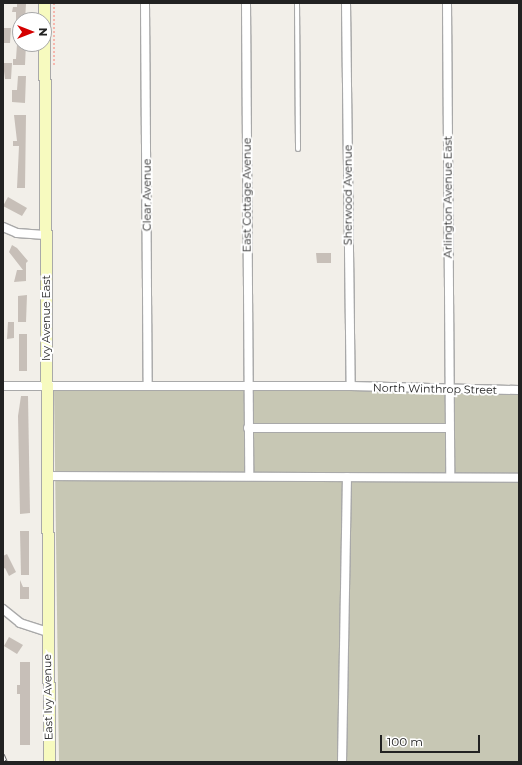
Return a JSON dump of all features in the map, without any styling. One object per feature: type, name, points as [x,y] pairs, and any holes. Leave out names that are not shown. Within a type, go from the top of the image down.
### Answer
[{"type":"street","name":"Ivy Avenue East","points":[[44,3],[47,632]]},
{"type":"street","name":"Clear Avenue","points":[[145,3],[148,386]]},
{"type":"street","name":"East Cottage Avenue","points":[[246,3],[249,476]]},
{"type":"street","name":"Sherwood Avenue","points":[[346,3],[351,386]]},
{"type":"street","name":"Arlington Avenue East","points":[[447,3],[450,477]]},
{"type":"street","points":[[3,227],[17,233],[45,235]]},
{"type":"street","name":"North Winthrop Street","points":[[3,386],[351,386],[449,390],[519,390]]},
{"type":"street","points":[[248,428],[449,428]]},
{"type":"street","points":[[46,476],[519,478]]},
{"type":"street","points":[[342,762],[347,477]]},
{"type":"street","points":[[3,609],[20,623],[47,632]]},
{"type":"street","name":"East Ivy Avenue","points":[[47,632],[49,762]]},
{"type":"lane","points":[[298,3],[298,149]]},
{"type":"shaded area","points":[[54,389],[519,392],[519,762],[59,762]]},
{"type":"building","points":[[17,4],[26,4],[26,12],[12,12],[13,7],[17,7]]},
{"type":"building","points":[[4,28],[11,28],[10,43],[3,43]]},
{"type":"building","points":[[16,52],[26,52],[25,65],[13,65],[13,59],[16,59]]},
{"type":"building","points":[[3,63],[12,63],[11,79],[5,79]]},
{"type":"building","points":[[18,76],[26,76],[25,103],[12,102],[12,90],[17,90]]},
{"type":"building","points":[[14,115],[26,115],[25,188],[17,188],[19,146],[13,146],[13,141],[17,141]]},
{"type":"building","points":[[8,197],[27,208],[22,216],[3,206]]},
{"type":"building","points":[[12,245],[17,248],[28,261],[26,263],[26,281],[14,282],[17,270],[23,270],[9,252]]},
{"type":"building","points":[[316,253],[331,253],[331,263],[317,263]]},
{"type":"building","points":[[27,295],[26,322],[18,322],[18,296]]},
{"type":"building","points":[[8,322],[14,322],[14,338],[7,339]]},
{"type":"building","points":[[19,334],[27,334],[27,371],[19,371]]},
{"type":"building","points":[[21,396],[28,396],[30,513],[20,514],[18,416]]},
{"type":"building","points":[[20,531],[29,531],[29,575],[21,575]]},
{"type":"building","points":[[7,554],[16,572],[9,576],[5,568],[3,569],[3,556]]},
{"type":"building","points":[[20,580],[23,587],[29,587],[29,599],[20,599]]},
{"type":"building","points":[[9,637],[23,645],[17,654],[4,646]]},
{"type":"building","points":[[20,662],[30,662],[30,745],[20,745],[20,694],[17,694],[17,685],[20,685]]},
{"type":"railway","points":[[3,755],[6,762]]}]
